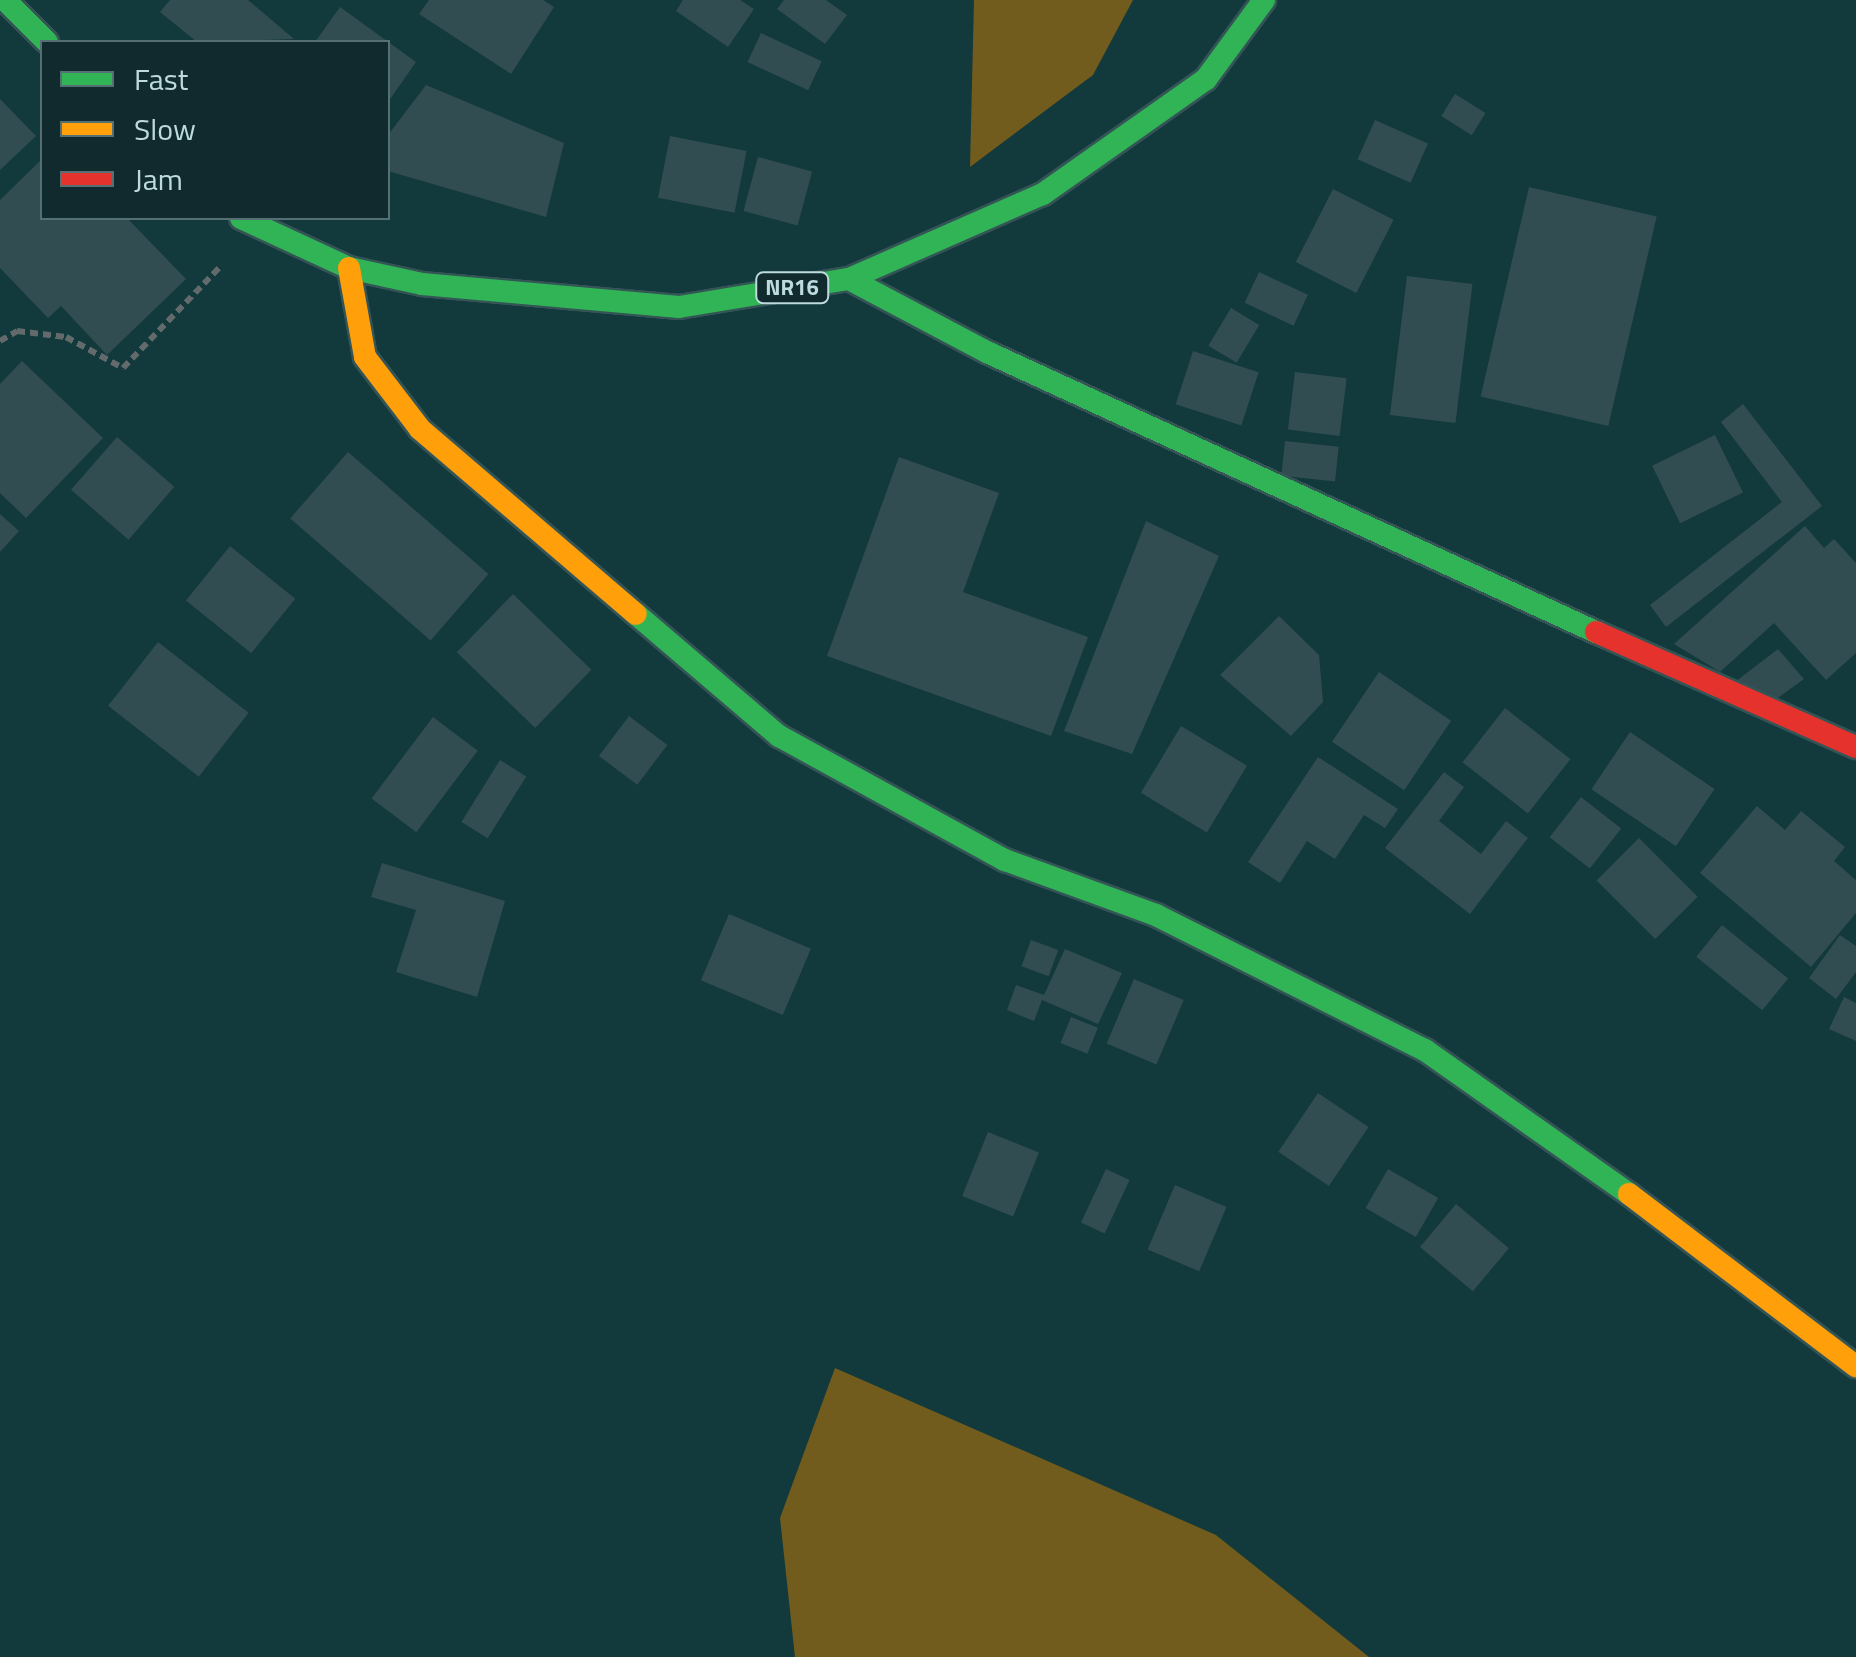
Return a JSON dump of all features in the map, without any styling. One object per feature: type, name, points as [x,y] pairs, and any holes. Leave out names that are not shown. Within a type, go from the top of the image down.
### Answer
[{"type":"main road","points":[[5,0],[45,40]]},
{"type":"main road","name":"NR16","points":[[249,224],[349,268],[422,284],[679,306],[849,279],[1043,194],[1206,79],[1264,0]]},
{"type":"main road","points":[[349,268],[364,356],[420,430],[779,736],[1005,860],[1156,914],[1425,1050],[1524,1114],[1856,1366]]},
{"type":"main road","points":[[849,279],[989,353],[1360,527],[1856,747]]},
{"type":"path","points":[[0,341],[17,331],[66,337],[124,368],[249,224]]},
{"type":"shaded area","points":[[974,0],[1133,0],[1093,75],[970,167]]},
{"type":"shaded area","points":[[835,1368],[1216,1535],[1369,1657],[795,1657],[780,1518]]},
{"type":"building","points":[[170,0],[248,0],[294,39],[195,40],[160,12]]},
{"type":"building","points":[[429,0],[543,0],[554,7],[511,74],[419,14]]},
{"type":"building","points":[[683,0],[740,0],[754,9],[728,47],[676,11]]},
{"type":"building","points":[[784,0],[826,0],[847,15],[825,44],[777,9]]},
{"type":"building","points":[[340,7],[386,40],[316,40]]},
{"type":"building","points":[[761,33],[822,61],[808,90],[747,62]]},
{"type":"building","points":[[390,43],[416,62],[390,99]]},
{"type":"building","points":[[426,85],[564,143],[546,217],[390,172],[390,132]]},
{"type":"building","points":[[1455,94],[1486,113],[1472,135],[1441,116]]},
{"type":"building","points":[[0,99],[36,136],[0,170]]},
{"type":"building","points":[[1375,120],[1428,144],[1410,183],[1358,159]]},
{"type":"building","points":[[670,136],[747,151],[735,213],[658,198]]},
{"type":"building","points":[[758,157],[812,171],[798,226],[744,211]]},
{"type":"building","points":[[40,161],[40,220],[129,220],[186,279],[107,355],[61,306],[48,318],[0,268],[0,200]]},
{"type":"building","points":[[1529,187],[1657,216],[1608,426],[1481,396]]},
{"type":"building","points":[[1333,189],[1394,220],[1356,293],[1296,262]]},
{"type":"building","points":[[1259,272],[1308,295],[1294,326],[1245,303]]},
{"type":"building","points":[[1407,276],[1473,284],[1455,423],[1390,415]]},
{"type":"building","points":[[1231,308],[1259,325],[1237,363],[1208,346]]},
{"type":"building","points":[[1193,351],[1259,372],[1241,426],[1176,404]]},
{"type":"building","points":[[22,361],[103,438],[26,518],[0,493],[0,384]]},
{"type":"building","points":[[1295,372],[1347,378],[1340,436],[1288,430]]},
{"type":"building","points":[[1743,404],[1822,506],[1666,627],[1650,605],[1782,502],[1721,422]]},
{"type":"building","points":[[1715,435],[1743,493],[1680,523],[1652,466]]},
{"type":"building","points":[[117,437],[174,487],[128,540],[71,490]]},
{"type":"building","points":[[1285,441],[1339,447],[1335,481],[1281,476]]},
{"type":"building","points":[[348,452],[488,574],[431,640],[290,518]]},
{"type":"building","points":[[899,457],[999,493],[963,592],[1088,637],[1051,736],[827,656]]},
{"type":"building","points":[[0,514],[19,531],[0,552]]},
{"type":"building","points":[[1146,521],[1219,556],[1132,754],[1064,731]]},
{"type":"building","points":[[1805,526],[1824,548],[1834,539],[1856,563],[1856,653],[1826,680],[1774,623],[1720,672],[1674,644]]},
{"type":"building","points":[[230,546],[295,599],[251,653],[186,600]]},
{"type":"building","points":[[513,594],[591,670],[535,728],[457,652]]},
{"type":"building","points":[[1279,616],[1319,655],[1323,702],[1291,736],[1220,675]]},
{"type":"building","points":[[158,642],[249,713],[199,777],[108,706]]},
{"type":"building","points":[[1778,649],[1804,679],[1772,702],[1731,685]]},
{"type":"building","points":[[1379,672],[1451,721],[1404,790],[1332,742]]},
{"type":"building","points":[[1505,708],[1570,759],[1528,813],[1463,762]]},
{"type":"building","points":[[629,716],[667,745],[637,785],[599,756]]},
{"type":"building","points":[[433,717],[478,751],[416,832],[372,798]]},
{"type":"building","points":[[1181,726],[1247,766],[1207,833],[1141,793]]},
{"type":"building","points":[[1630,732],[1715,789],[1676,846],[1591,789]]},
{"type":"building","points":[[1318,757],[1398,809],[1385,828],[1364,815],[1335,859],[1307,841],[1280,883],[1248,862]]},
{"type":"building","points":[[500,760],[526,776],[488,838],[461,822]]},
{"type":"building","points":[[1444,772],[1464,787],[1439,821],[1481,854],[1506,821],[1528,838],[1470,914],[1385,848]]},
{"type":"building","points":[[1581,797],[1621,828],[1590,869],[1550,837]]},
{"type":"building","points":[[1757,806],[1785,830],[1801,811],[1845,847],[1834,861],[1856,880],[1856,913],[1811,967],[1700,873]]},
{"type":"building","points":[[1639,838],[1698,897],[1655,939],[1597,880]]},
{"type":"building","points":[[382,863],[505,901],[477,997],[396,972],[416,910],[371,897]]},
{"type":"building","points":[[729,914],[811,949],[783,1015],[701,980]]},
{"type":"building","points":[[1722,925],[1788,978],[1762,1010],[1696,957]]},
{"type":"building","points":[[1840,935],[1856,946],[1856,972],[1836,999],[1809,978]]},
{"type":"building","points":[[1031,940],[1058,950],[1049,976],[1021,966]]},
{"type":"building","points":[[1065,949],[1122,973],[1098,1024],[1042,1000],[1034,1021],[1007,1010],[1016,985],[1044,995]]},
{"type":"building","points":[[1134,979],[1184,1000],[1156,1065],[1107,1043]]},
{"type":"building","points":[[1844,997],[1856,1003],[1856,1041],[1829,1029]]},
{"type":"building","points":[[1071,1017],[1098,1028],[1087,1054],[1061,1043]]},
{"type":"building","points":[[1318,1093],[1369,1127],[1329,1186],[1278,1152]]},
{"type":"building","points":[[988,1132],[1039,1153],[1013,1217],[962,1196]]},
{"type":"building","points":[[1106,1169],[1130,1180],[1105,1233],[1081,1222]]},
{"type":"building","points":[[1388,1169],[1438,1198],[1416,1237],[1366,1208]]},
{"type":"building","points":[[1175,1185],[1227,1207],[1199,1271],[1148,1249]]},
{"type":"building","points":[[1456,1204],[1509,1248],[1473,1291],[1420,1247]]},
{"type":"traffic: fast","points":[[5,0],[45,40]]},
{"type":"traffic: fast","points":[[245,220],[349,268],[422,284],[679,307],[849,279],[1043,194],[1206,79],[1264,0]]},
{"type":"traffic: fast","points":[[849,279],[989,353],[1596,632]]},
{"type":"traffic: fast","points":[[636,614],[779,736],[1005,860],[1156,915],[1425,1050],[1629,1194]]},
{"type":"traffic: slow","points":[[349,268],[365,357],[420,429],[636,614]]},
{"type":"traffic: slow","points":[[1629,1194],[1856,1366]]},
{"type":"traffic: jam","points":[[1596,632],[1856,747]]}]
